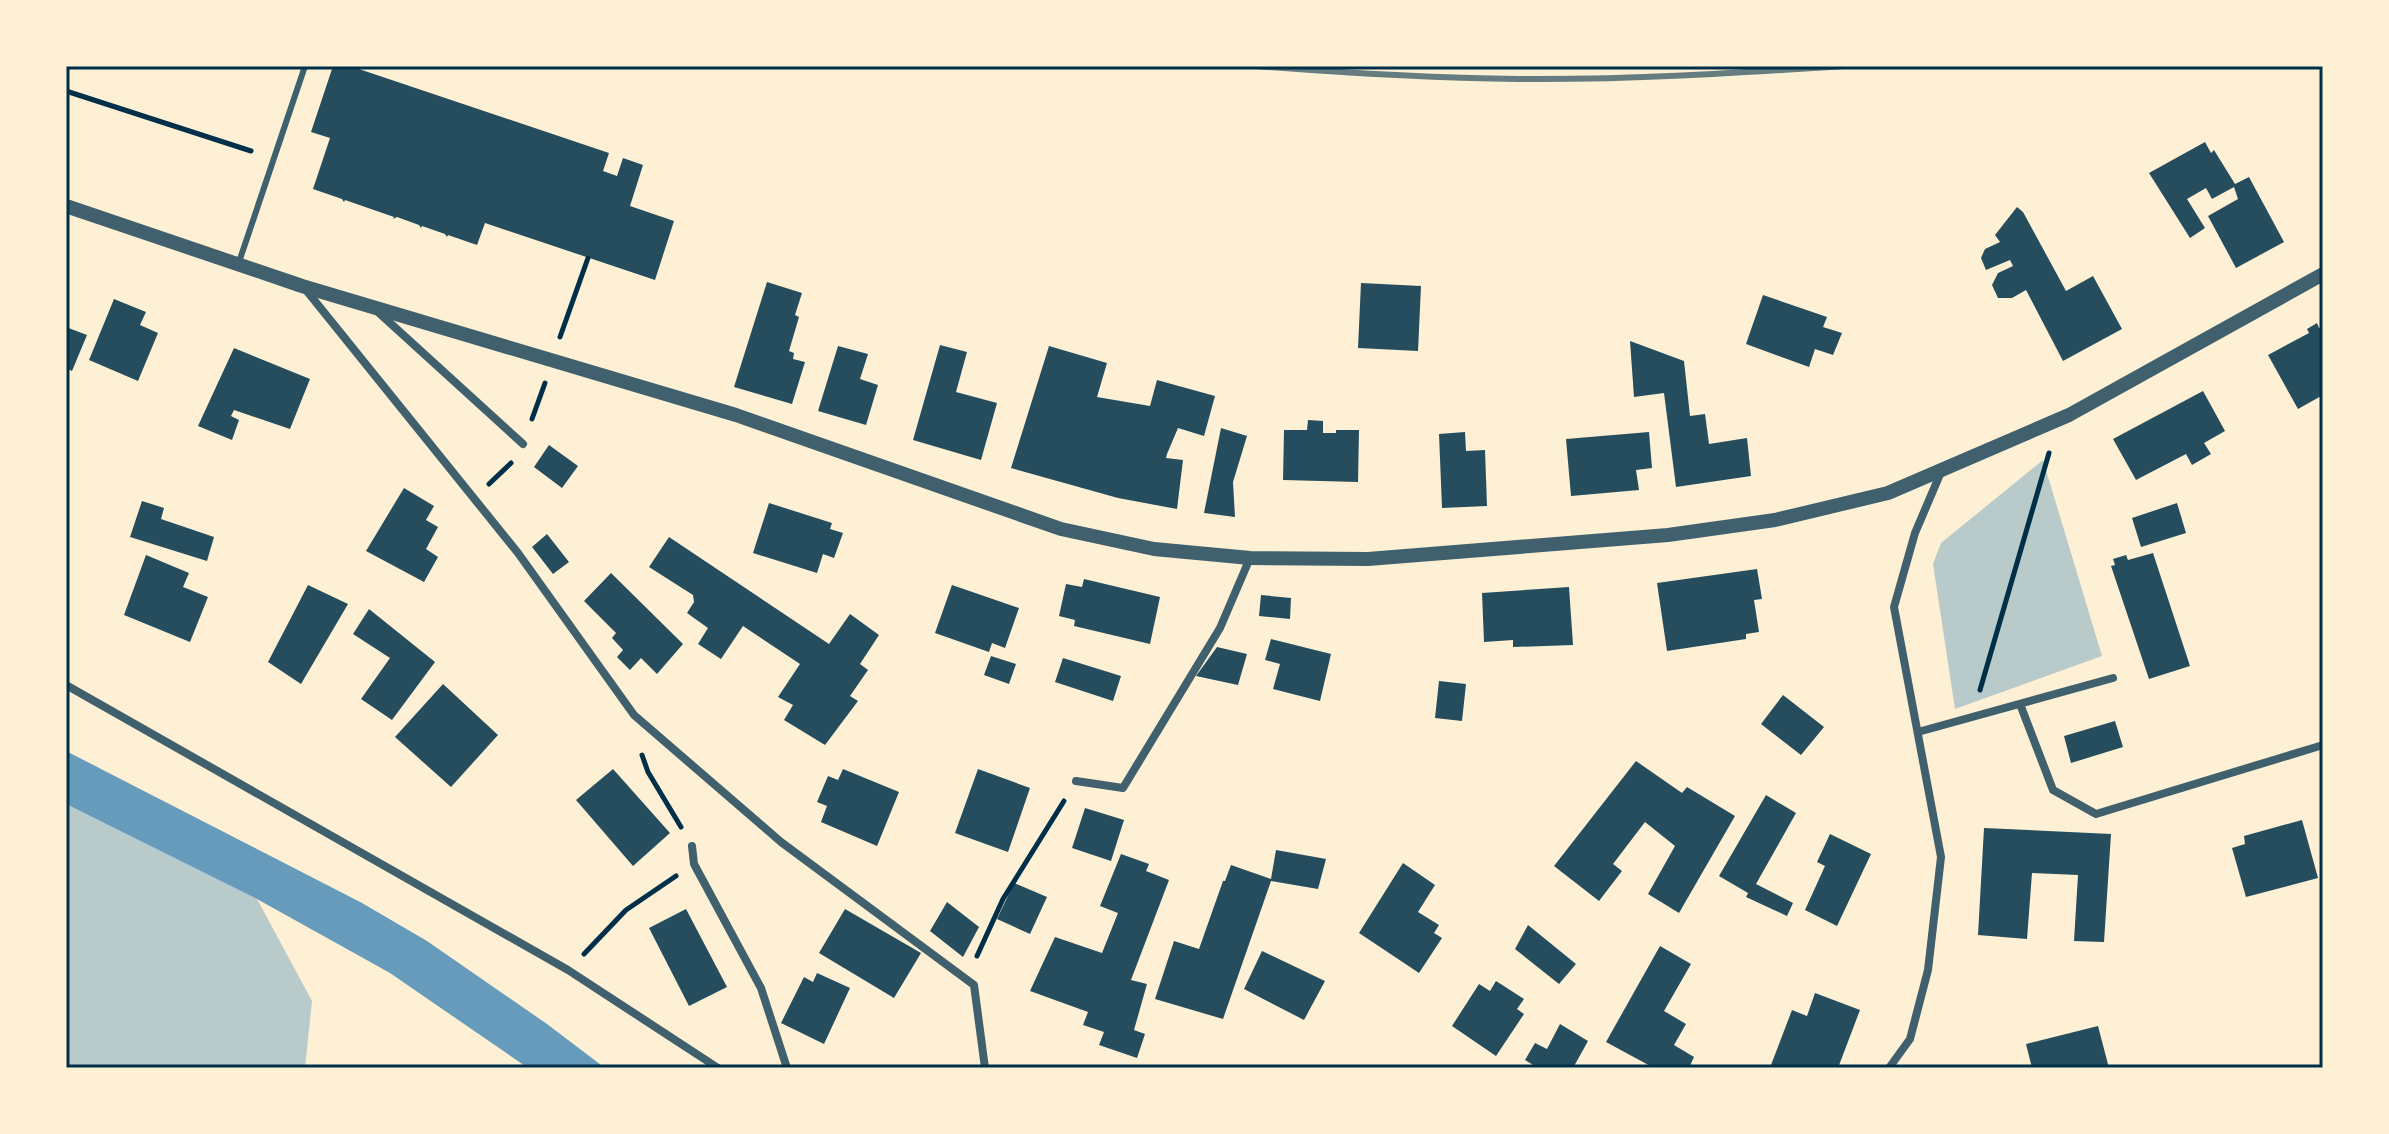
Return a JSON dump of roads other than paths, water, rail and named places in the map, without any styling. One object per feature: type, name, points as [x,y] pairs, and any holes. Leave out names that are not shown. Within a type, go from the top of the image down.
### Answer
[{"type":"street","points":[[66,206],[302,286],[736,415],[1061,529],[1154,549],[1250,558],[1368,559],[1668,535],[1775,520],[1888,493],[2069,415],[2323,274]]},
{"type":"street","points":[[302,286],[518,553],[634,715],[781,842],[974,985],[985,1068]]},
{"type":"street","points":[[371,306],[523,444]]},
{"type":"street","points":[[1889,1068],[1910,1039],[1928,970],[1941,857],[1894,607],[1915,533],[1942,470]]},
{"type":"street","points":[[1076,781],[1123,788],[1220,628],[1250,558]]},
{"type":"street","points":[[1918,732],[2113,678]]},
{"type":"street","points":[[66,685],[568,970],[718,1068]]},
{"type":"street","points":[[2020,704],[2053,790],[2096,814],[2323,745]]},
{"type":"street","points":[[692,846],[694,864],[761,988],[787,1068]]},
{"type":"lane","points":[[238,265],[305,66]]},
{"type":"water","points":[[66,751],[362,903],[427,941],[605,1068],[528,1068],[390,973],[257,899],[66,804]]},
{"type":"railway","points":[[1256,66],[1420,76],[1560,79],[1682,76],[1844,66]]}]
